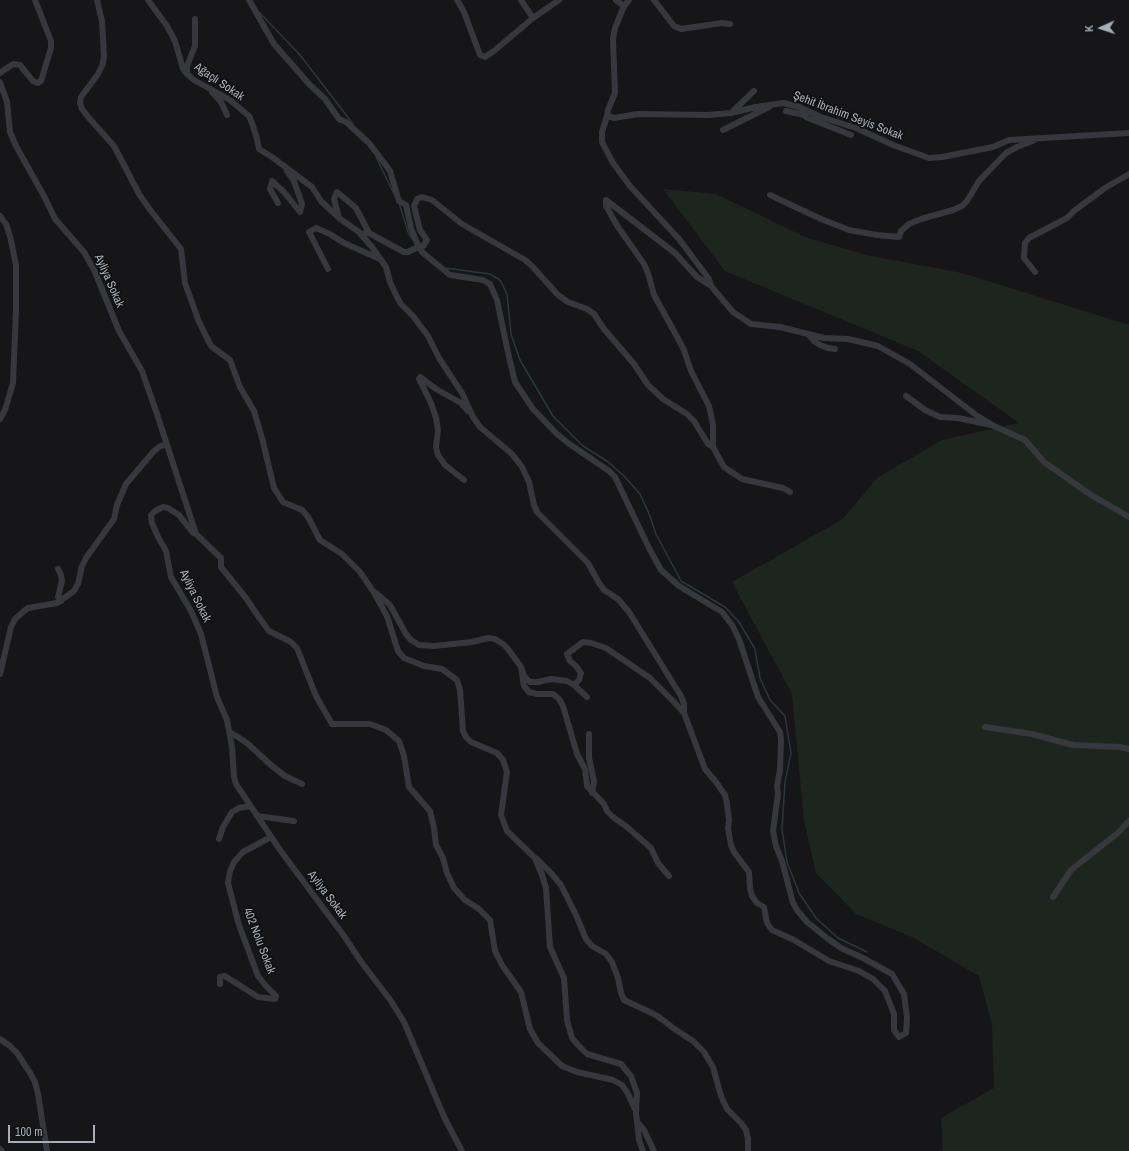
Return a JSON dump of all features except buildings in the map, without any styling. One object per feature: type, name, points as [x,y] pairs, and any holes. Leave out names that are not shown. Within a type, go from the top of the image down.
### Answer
[{"type":"street","points":[[0,73],[13,64],[20,65],[33,81],[38,83],[41,81],[51,48],[51,41],[35,0]]},
{"type":"street","points":[[97,0],[102,20],[104,56],[102,66],[98,74],[81,96],[80,103],[82,109],[114,146],[150,212],[181,249],[185,283],[199,322],[211,346],[230,360],[240,387],[254,411],[274,488],[283,502],[302,510],[320,540],[342,554],[360,572],[387,616],[398,651],[404,658],[424,666],[442,669],[456,680],[460,690],[463,731],[466,737],[471,742],[497,753],[503,760],[507,772],[502,815],[507,831],[551,873],[561,886],[586,939],[592,946],[606,954],[612,962],[624,1000],[656,1014],[694,1042],[704,1052],[713,1067],[721,1096],[727,1109],[746,1130],[748,1151]]},
{"type":"street","name":"Ağaçlı Sokak","points":[[148,0],[167,26],[175,40],[183,69],[187,74],[230,100],[249,116],[258,139],[259,149],[312,187],[320,201],[359,232],[382,260],[397,297],[414,316],[428,336],[435,351],[462,393],[473,417]]},
{"type":"street","points":[[249,0],[274,44],[309,84],[325,99],[339,119],[346,122],[369,143],[390,172],[399,201],[406,205],[416,243],[422,252],[450,275],[483,280],[490,284],[497,300],[515,382],[534,409],[556,433],[609,471],[615,477],[661,570],[679,586],[722,612],[732,625],[739,639],[758,697],[780,732],[780,770],[773,831],[793,903],[807,922],[827,938],[841,948],[892,974],[904,994],[907,1018],[906,1033],[899,1037],[894,1030],[894,1014],[885,991],[873,979],[859,972],[828,961],[794,940],[772,930],[767,923],[764,907],[752,896],[749,872],[734,852],[731,845],[728,828],[729,820],[727,804],[724,796],[716,782],[705,769],[684,713],[673,700],[650,678],[599,645],[583,642],[568,654],[570,661],[581,672],[580,680],[574,685]]},
{"type":"street","points":[[457,0],[464,12],[480,55],[485,57],[533,18],[559,0]]},
{"type":"street","points":[[521,0],[533,18]]},
{"type":"street","points":[[616,0],[624,6]]},
{"type":"street","points":[[629,0],[624,6],[615,28],[613,39],[615,93],[608,110],[602,132],[602,142],[613,163],[630,186],[678,239],[709,279],[711,286]]},
{"type":"street","points":[[654,0],[674,26],[682,29],[722,23],[730,24]]},
{"type":"street","points":[[187,74],[187,66],[195,46],[195,19]]},
{"type":"street","name":"Ayliya Sokak","points":[[0,82],[7,102],[10,132],[55,219],[84,252],[95,272],[119,331],[142,371],[196,534]]},
{"type":"street","points":[[208,88],[221,102],[227,115]]},
{"type":"street","points":[[731,113],[754,91]]},
{"type":"street","name":"Şehit İbrahim Seyis Sokak","points":[[607,116],[614,118],[638,114],[731,113],[784,103],[856,128],[893,145],[929,158],[942,158],[993,147],[1009,140],[1129,133]]},
{"type":"street","points":[[723,130],[776,104]]},
{"type":"street","points":[[786,111],[804,115],[806,111]]},
{"type":"street","points":[[806,111],[806,116],[808,118],[851,135]]},
{"type":"street","points":[[770,194],[821,219],[850,230],[877,235],[900,237],[901,231],[909,224],[962,206],[967,201],[979,181],[1006,153],[1043,137]]},
{"type":"street","points":[[278,203],[270,189],[272,181],[284,192],[300,212],[302,204],[294,181],[285,168]]},
{"type":"street","points":[[1035,272],[1024,258],[1025,244],[1029,238],[1067,218],[1105,188],[1129,174]]},
{"type":"street","points":[[340,218],[334,199],[337,192],[356,208],[369,233]]},
{"type":"street","points":[[359,232],[369,233],[404,252],[408,252],[423,246],[427,240],[420,230],[414,206],[417,199],[422,197],[432,200],[462,224],[525,260],[558,295],[568,302],[587,309],[594,314],[604,329],[634,364],[648,385],[663,399],[687,414],[694,421],[708,444],[713,447]]},
{"type":"street","points":[[790,492],[783,488],[742,479],[724,467],[713,447],[713,425],[709,406],[691,371],[684,350],[654,295],[644,264],[618,227],[606,206],[606,200],[675,253],[697,277],[711,286],[733,312],[751,324],[780,327],[824,338],[848,339],[878,346],[910,364],[970,410],[994,426],[1025,440],[1044,462],[1091,495],[1129,517]]},
{"type":"street","points":[[0,216],[6,224],[10,236],[16,265],[13,383],[5,410],[0,419]]},
{"type":"street","points":[[328,269],[309,232],[316,228],[330,234],[344,243],[382,260]]},
{"type":"street","points":[[809,335],[820,345],[828,348],[836,348]]},
{"type":"street","points":[[464,480],[445,465],[438,455],[436,447],[438,430],[436,418],[431,402],[419,379],[420,376],[436,389],[461,403],[480,427],[512,454],[522,467],[529,482],[537,512],[588,563],[599,584],[604,590],[618,599],[629,612],[681,696],[684,704],[684,713]]},
{"type":"street","points":[[906,396],[925,410],[940,417],[958,418],[994,426]]},
{"type":"street","points":[[0,674],[11,626],[19,614],[28,608],[50,605],[61,601],[74,591],[78,584],[82,566],[86,558],[114,519],[126,484],[154,451],[166,444]]},
{"type":"street","name":"Ayliya Sokak","points":[[196,534],[192,533],[179,515],[171,509],[163,507],[152,513],[152,523],[166,551],[171,577],[191,611],[201,634],[217,697],[227,720],[230,732],[234,777],[239,790],[362,963],[388,996],[401,1017],[445,1119],[462,1151]]},
{"type":"street","points":[[196,534],[221,558],[221,567],[246,598],[269,631],[291,642],[297,648],[316,696],[332,724],[370,724],[386,730],[399,741],[404,756],[409,787],[430,811],[436,845],[443,858],[447,873],[454,888],[465,900],[490,920],[495,951],[502,965],[521,992],[530,1029],[538,1043],[562,1066],[577,1072],[613,1080],[622,1085],[627,1092],[636,1113]]},
{"type":"street","points":[[58,569],[62,581],[58,597],[61,601]]},
{"type":"street","points":[[373,591],[390,605],[406,634],[411,640],[419,645],[434,646],[472,642],[488,638],[495,640],[503,644],[521,667],[524,676],[530,682],[551,679],[567,681],[574,685],[587,697]]},
{"type":"street","points":[[521,667],[524,686],[529,692],[537,694],[553,694],[559,699],[563,706],[577,754],[584,769],[587,786],[604,804],[607,811],[613,817],[630,829],[651,848],[658,863],[669,876]]},
{"type":"street","points":[[985,727],[1032,734],[1073,745],[1120,747],[1129,749]]},
{"type":"street","points":[[230,732],[247,743],[285,776],[302,784]]},
{"type":"street","points":[[589,734],[589,758],[594,781],[592,792]]},
{"type":"street","points":[[219,839],[223,827],[232,812],[239,808],[250,806]]},
{"type":"street","points":[[257,816],[294,821]]},
{"type":"street","points":[[1053,897],[1071,870],[1119,832],[1129,821]]},
{"type":"street","name":"402 Nolu Sokak","points":[[220,984],[220,977],[225,976],[258,997],[275,999],[276,996],[258,976],[238,925],[228,883],[230,871],[234,862],[243,852],[271,837]]},
{"type":"street","points":[[535,858],[546,888],[550,947],[564,978],[567,1020],[572,1038],[587,1054],[621,1064],[631,1076],[637,1093],[636,1113],[639,1140],[643,1151]]},
{"type":"street","points":[[0,1039],[17,1053],[34,1082],[38,1094],[47,1151]]},
{"type":"street","points":[[637,1122],[644,1130],[654,1151]]},
{"type":"shaded area","points":[[663,189],[716,194],[805,237],[866,255],[962,273],[1129,325],[1129,1151],[943,1151],[941,1118],[994,1088],[992,1025],[979,976],[914,938],[856,914],[816,873],[804,821],[792,694],[732,582],[843,519],[877,478],[942,440],[1019,423],[918,351],[725,271]]},
{"type":"waterway","points":[[259,12],[300,55],[353,124]]},
{"type":"waterway","points":[[376,157],[394,194]]},
{"type":"waterway","points":[[399,203],[408,232],[413,240]]},
{"type":"waterway","points":[[445,268],[490,274],[500,280],[507,294],[511,334],[520,360],[553,416],[583,446],[607,461],[624,476],[640,494],[656,534],[681,581],[725,607],[739,622],[755,649],[760,678],[770,700],[785,716],[791,753],[785,782],[782,829],[787,862],[799,893],[816,918],[838,938],[867,952]]}]
